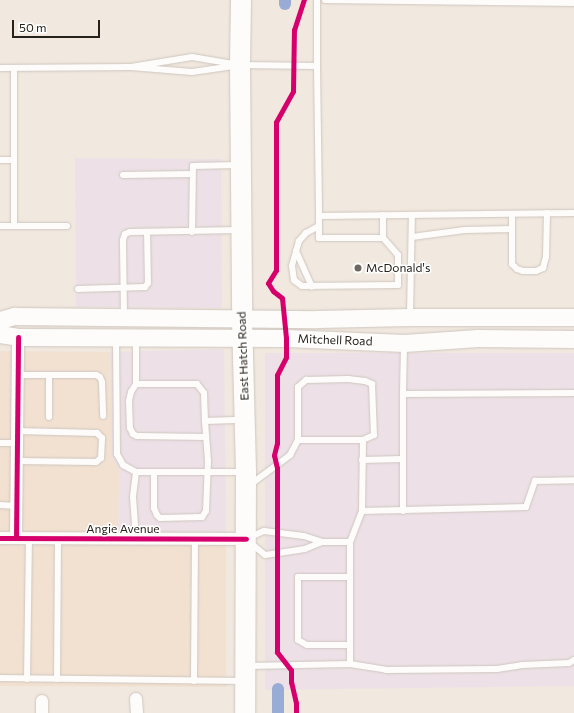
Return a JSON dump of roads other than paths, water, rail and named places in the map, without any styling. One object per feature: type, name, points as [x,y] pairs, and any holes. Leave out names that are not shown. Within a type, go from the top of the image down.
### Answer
[{"type":"main road","name":"East Hatch Road","points":[[241,0],[241,230],[246,480],[245,713]]},
{"type":"main road","name":"Mitchell Road","points":[[0,320],[14,316],[317,319],[410,317],[574,317]]},
{"type":"main road","name":"Mitchell Road","points":[[0,334],[18,337],[244,338],[404,343],[478,338],[574,339]]},
{"type":"street","points":[[16,538],[18,337]]},
{"type":"street","name":"Angie Avenue","points":[[0,538],[246,539]]},
{"type":"street","points":[[136,699],[136,713]]},
{"type":"street","points":[[42,700],[42,713]]},
{"type":"lane","points":[[317,0],[319,238],[383,238]]},
{"type":"lane","points":[[325,0],[574,3]]},
{"type":"lane","points":[[131,67],[192,57],[240,65],[317,66]]},
{"type":"lane","points":[[0,68],[131,67],[192,72],[240,65]]},
{"type":"lane","points":[[14,68],[14,226]]},
{"type":"lane","points":[[0,160],[14,160]]},
{"type":"lane","points":[[192,232],[193,166],[241,165]]},
{"type":"lane","points":[[123,175],[192,174]]},
{"type":"lane","points":[[512,214],[512,264],[517,269],[523,271],[536,271],[543,268],[546,257],[547,213]]},
{"type":"lane","points":[[319,216],[574,213]]},
{"type":"lane","points":[[410,317],[412,215]]},
{"type":"lane","points":[[319,226],[306,233],[299,241],[296,251],[292,266],[294,280],[302,286],[398,285],[398,256],[383,238],[383,216]]},
{"type":"lane","points":[[0,226],[67,226]]},
{"type":"lane","points":[[412,237],[465,230],[512,229]]},
{"type":"lane","points":[[124,316],[125,234],[130,232],[241,230]]},
{"type":"lane","points":[[78,288],[142,289],[145,287],[148,284],[147,232]]},
{"type":"lane","points":[[296,251],[312,287]]},
{"type":"lane","points":[[116,338],[117,454],[123,465],[136,472],[208,473],[246,480],[290,455],[298,440],[298,387],[306,380],[348,379],[365,381],[372,384],[374,435],[363,440],[298,440]]},
{"type":"lane","points":[[136,338],[136,384],[131,392],[129,401],[130,428],[133,434],[137,436],[206,437]]},
{"type":"lane","points":[[403,511],[404,343]]},
{"type":"lane","points":[[18,375],[96,375],[100,377],[102,382],[102,416]]},
{"type":"lane","points":[[49,375],[49,417]]},
{"type":"lane","points":[[136,384],[197,384],[204,392],[208,473],[206,511],[200,518],[160,518],[156,515],[154,508],[154,473]]},
{"type":"lane","points":[[403,394],[574,394]]},
{"type":"lane","points":[[205,421],[245,420]]},
{"type":"lane","points":[[0,443],[17,437],[97,433],[102,438],[101,458],[96,462],[17,461]]},
{"type":"lane","points":[[350,664],[350,542],[362,511],[363,440]]},
{"type":"lane","points":[[362,460],[403,459]]},
{"type":"lane","points":[[136,472],[133,497],[136,539]]},
{"type":"lane","points":[[362,511],[526,507],[535,481],[574,480]]},
{"type":"lane","points":[[0,505],[16,506]]},
{"type":"lane","points":[[322,542],[304,549],[265,555],[246,539],[264,531],[304,536],[322,542],[350,542]]},
{"type":"lane","points":[[27,679],[29,538]]},
{"type":"lane","points":[[57,679],[58,538]]},
{"type":"lane","points":[[194,681],[195,539]]},
{"type":"lane","points":[[350,577],[298,577],[298,640],[307,645],[350,645]]},
{"type":"lane","points":[[0,678],[194,681],[245,674],[350,664],[386,670],[497,669],[523,665],[569,663],[574,660]]},
{"type":"waterway","points":[[278,689],[278,713]]},
{"type":"place","name":"McDonald's","points":[[358,268]]}]
